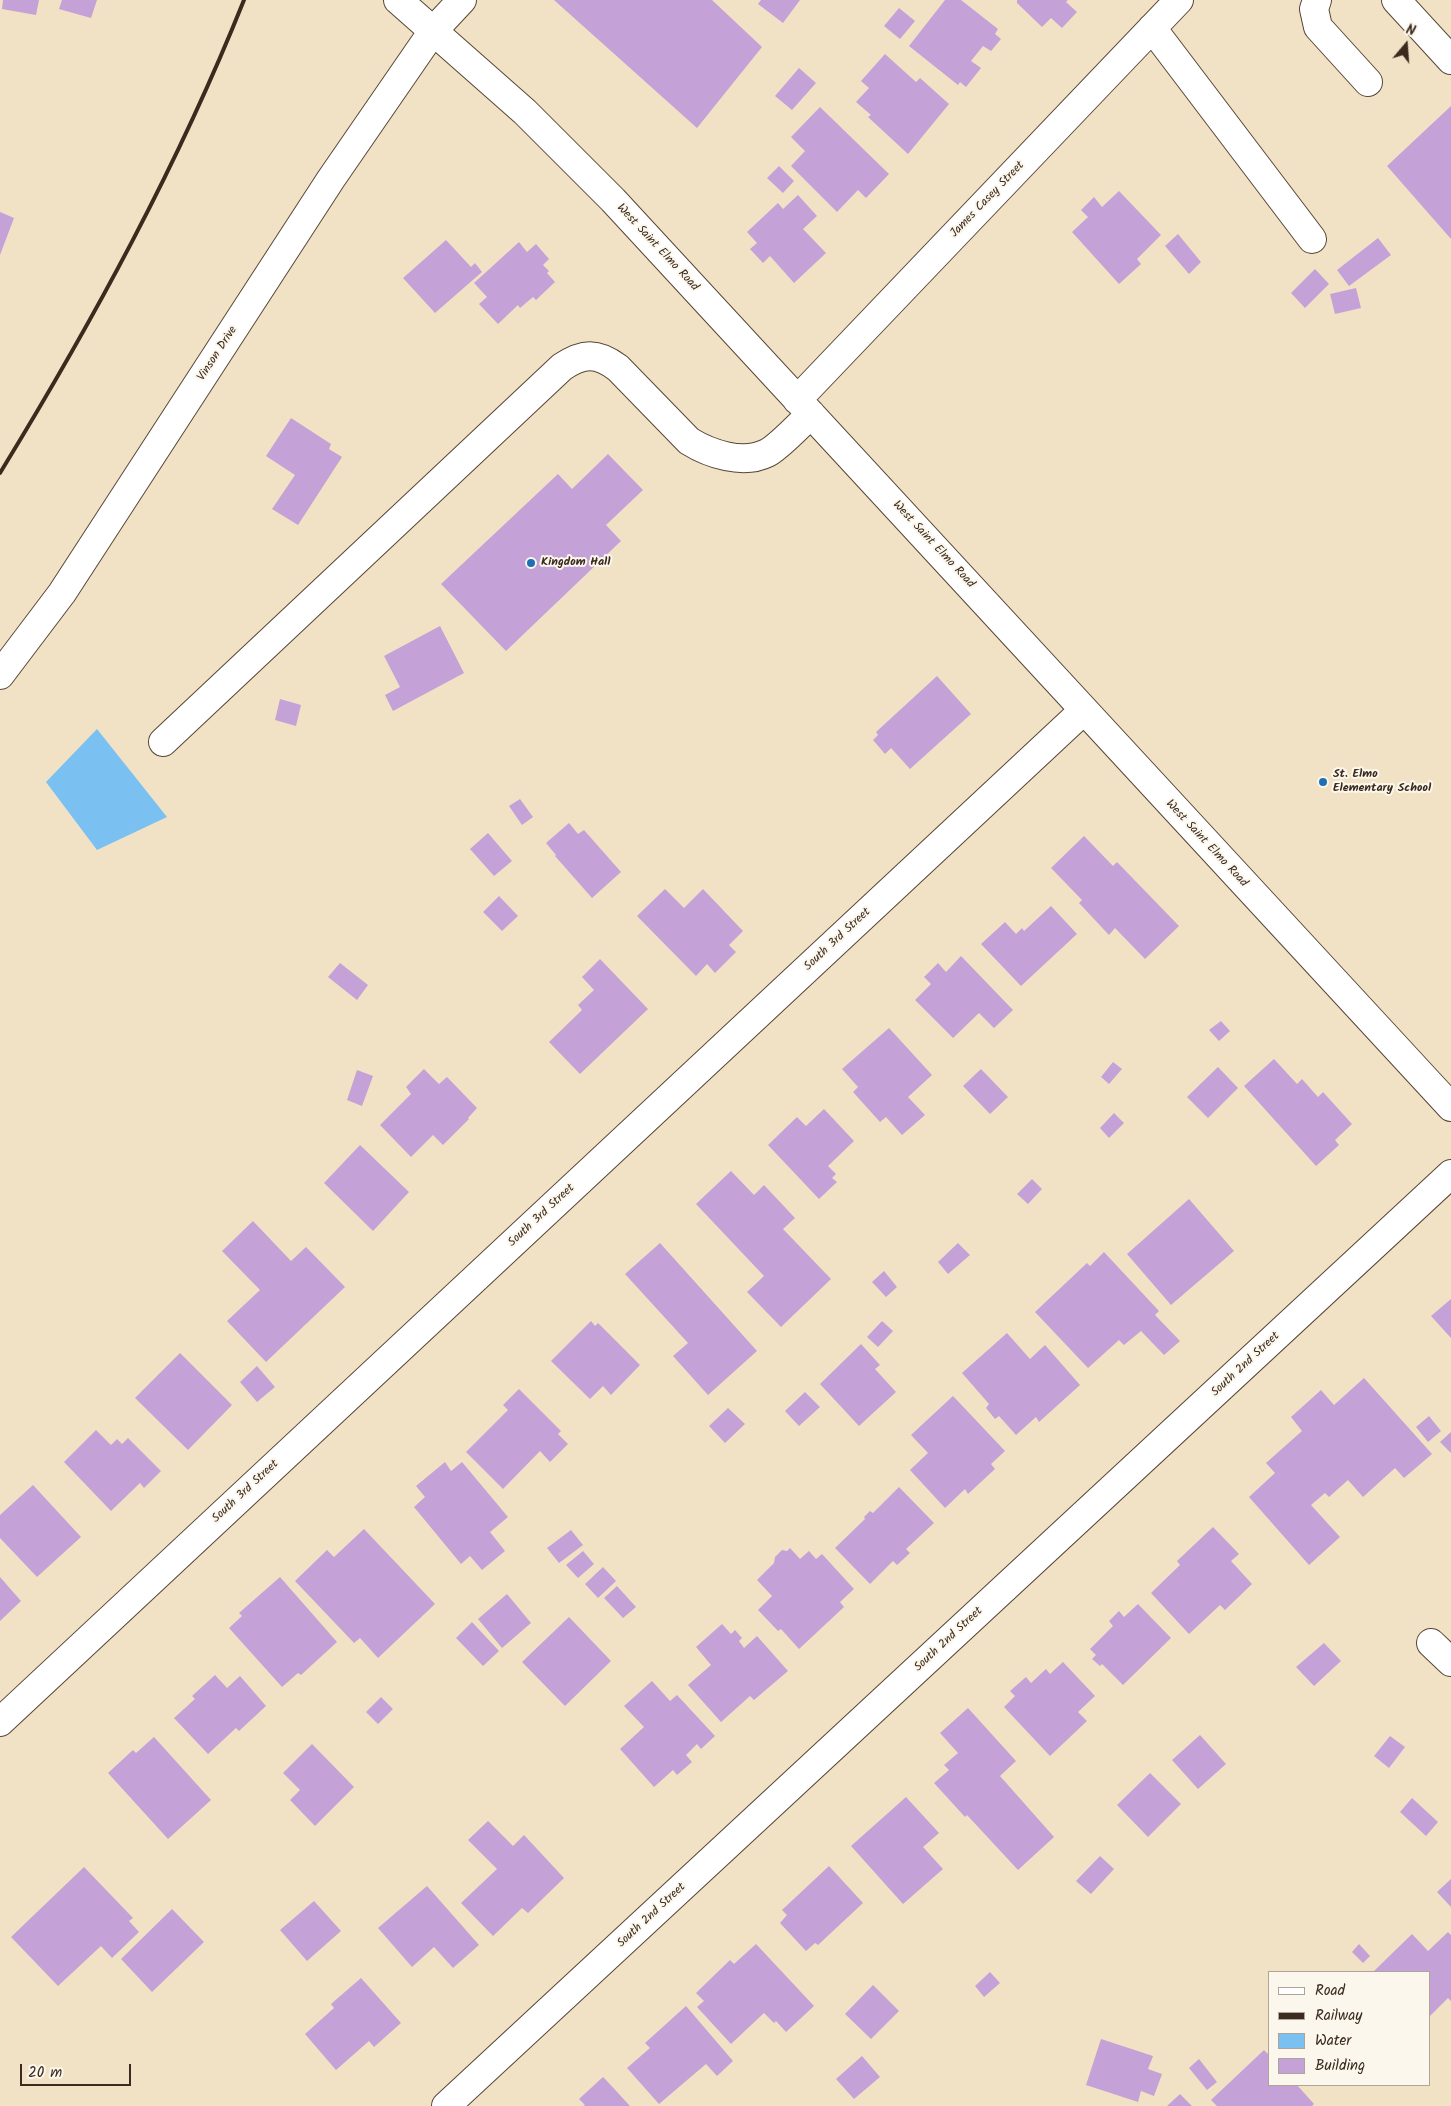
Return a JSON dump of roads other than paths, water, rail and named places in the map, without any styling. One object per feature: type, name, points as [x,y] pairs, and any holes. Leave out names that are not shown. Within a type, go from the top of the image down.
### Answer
[{"type":"street","name":"West Saint Elmo Road","points":[[398,0],[525,112],[612,200],[1451,1107]]},
{"type":"street","name":"Vinson Drive","points":[[0,676],[62,594],[331,180],[433,31],[462,0]]},
{"type":"street","name":"James Casey Street","points":[[162,742],[562,367],[578,356],[589,356],[607,360],[618,368],[689,441],[702,449],[724,456],[752,458],[768,453],[804,407],[1179,0]]},
{"type":"street","points":[[1317,0],[1314,9],[1318,27],[1368,82]]},
{"type":"street","points":[[1396,0],[1451,60]]},
{"type":"street","points":[[1152,28],[1312,240]]},
{"type":"street","name":"South 3rd Street","points":[[0,1722],[1083,711]]},
{"type":"street","name":"South 2nd Street","points":[[446,2106],[1451,1174]]},
{"type":"street","points":[[1431,1643],[1451,1662]]},
{"type":"water","points":[[97,729],[167,817],[97,850],[46,782]]},
{"type":"railway","points":[[0,473],[68,358],[132,241],[191,122],[244,0]]},
{"type":"place","name":"Kingdom Hall","points":[[531,563]]},
{"type":"place","name":"St. Elmo Elementary School","points":[[1323,782]]}]
